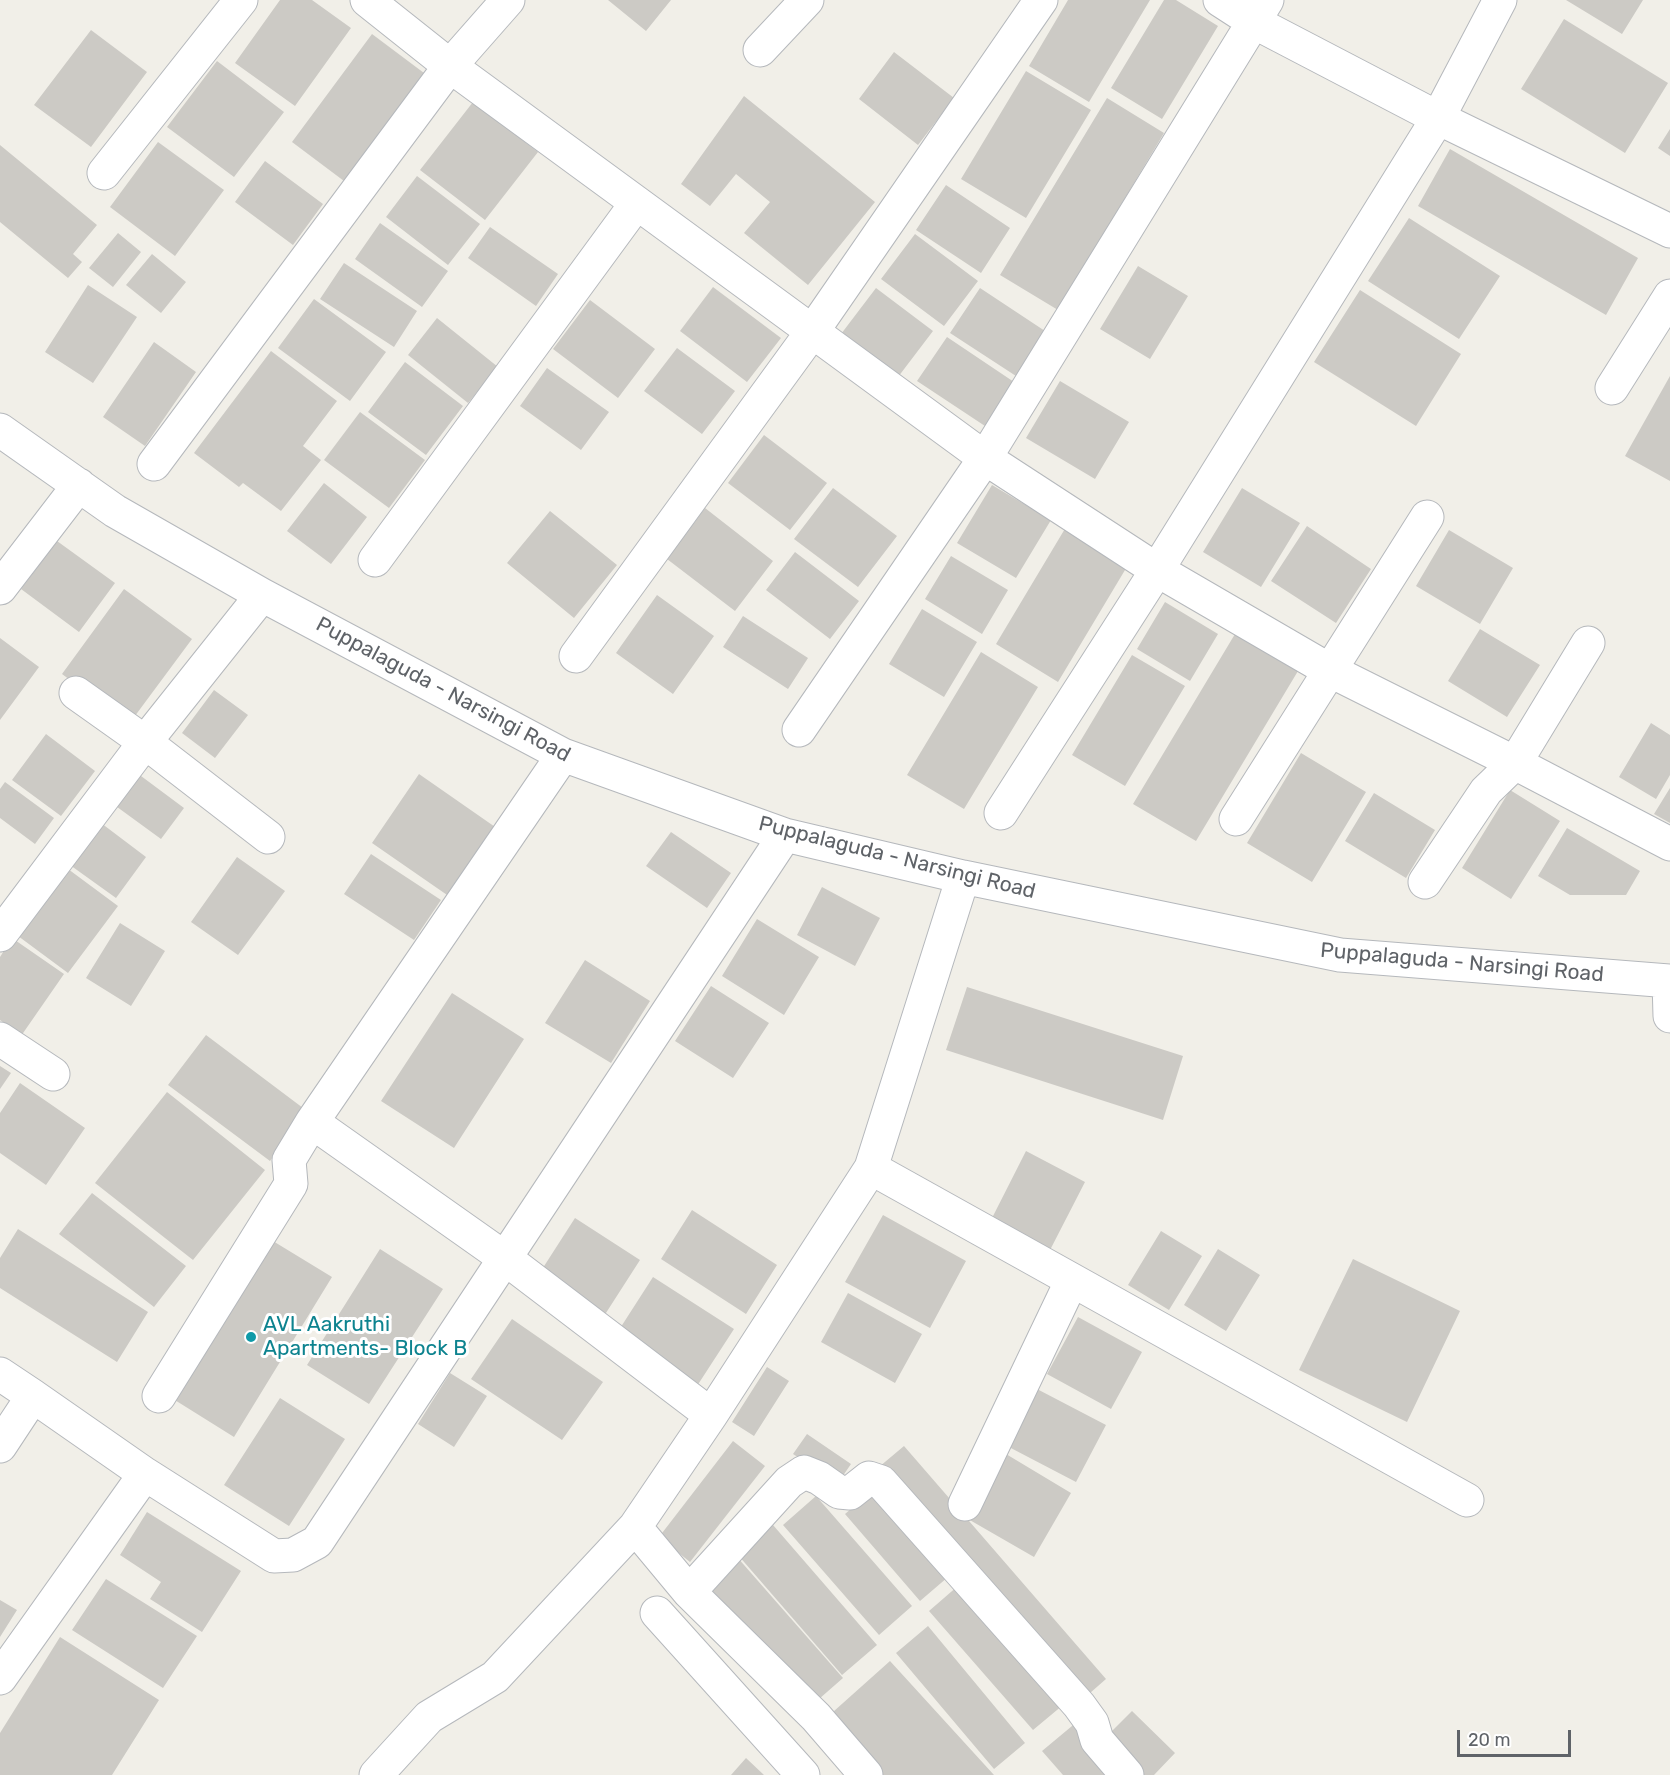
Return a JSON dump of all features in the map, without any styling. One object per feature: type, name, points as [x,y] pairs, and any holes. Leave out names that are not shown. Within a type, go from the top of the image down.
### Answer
[{"type":"street","points":[[104,173],[241,0]]},
{"type":"street","points":[[367,0],[450,66],[636,204],[985,458],[1157,570],[1329,670],[1670,844]]},
{"type":"street","points":[[154,464],[450,66],[508,0]]},
{"type":"street","points":[[760,50],[807,0]]},
{"type":"street","points":[[576,656],[812,332],[1041,0]]},
{"type":"street","points":[[1220,0],[1260,11],[1438,118],[1670,231]]},
{"type":"street","points":[[1001,813],[1157,570],[1438,118],[1500,0]]},
{"type":"street","points":[[799,730],[985,458],[1260,11]]},
{"type":"street","points":[[375,560],[636,204]]},
{"type":"street","points":[[1612,388],[1670,296]]},
{"type":"street","name":"Puppalaguda - Narsingi Road","points":[[5,444],[79,485],[115,511],[262,595],[563,755],[785,835],[963,877],[1340,955],[1670,981]]},
{"type":"street","points":[[0,588],[79,485]]},
{"type":"street","points":[[1236,819],[1427,517]]},
{"type":"street","points":[[0,935],[145,742],[262,595]]},
{"type":"street","points":[[1425,882],[1486,791],[1515,763],[1588,643]]},
{"type":"street","points":[[76,693],[145,742],[268,837]]},
{"type":"street","points":[[159,1396],[291,1184],[288,1160],[563,755]]},
{"type":"street","points":[[0,1374],[145,1474],[274,1557],[293,1555],[317,1542],[785,835]]},
{"type":"street","points":[[376,1775],[429,1717],[495,1677],[635,1527],[711,1415],[871,1168],[963,877]]},
{"type":"street","points":[[1670,981],[1670,1016]]},
{"type":"street","points":[[0,1039],[53,1074]]},
{"type":"street","points":[[312,1122],[506,1259],[711,1415]]},
{"type":"street","points":[[871,1168],[1467,1500]]},
{"type":"street","points":[[965,1504],[1072,1280]]},
{"type":"street","points":[[0,1446],[33,1396]]},
{"type":"street","points":[[689,1592],[789,1482],[804,1472],[819,1478],[839,1492],[850,1493],[869,1478],[881,1482],[1079,1705],[1092,1723],[1097,1740],[1127,1775]]},
{"type":"street","points":[[0,1678],[145,1474]]},
{"type":"street","points":[[635,1527],[689,1592],[816,1717],[866,1775]]},
{"type":"street","points":[[657,1613],[803,1775]]},
{"type":"building","points":[[280,0],[312,0],[351,28],[295,106],[235,63]]},
{"type":"building","points":[[608,0],[671,0],[646,31]]},
{"type":"building","points":[[1068,0],[1150,0],[1089,102],[1029,66]]},
{"type":"building","points":[[1164,0],[1176,0],[1218,26],[1162,119],[1111,88]]},
{"type":"building","points":[[1566,0],[1643,0],[1622,34]]},
{"type":"building","points":[[1564,19],[1668,83],[1625,153],[1521,89]]},
{"type":"building","points":[[91,30],[147,72],[91,147],[34,105]]},
{"type":"building","points":[[372,34],[424,73],[344,181],[292,142]]},
{"type":"building","points":[[894,52],[954,98],[918,145],[859,99]]},
{"type":"building","points":[[217,61],[284,112],[234,177],[167,127]]},
{"type":"building","points":[[1026,71],[1091,110],[1026,218],[961,179]]},
{"type":"building","points":[[744,96],[875,202],[808,285],[744,233],[770,202],[736,174],[710,206],[681,184]]},
{"type":"building","points":[[1107,98],[1164,133],[1058,310],[1000,275]]},
{"type":"building","points":[[473,102],[538,152],[485,220],[420,170]]},
{"type":"building","points":[[1670,129],[1670,156],[1658,148]]},
{"type":"building","points":[[158,142],[224,190],[175,256],[110,207]]},
{"type":"building","points":[[0,145],[97,225],[73,254],[82,262],[68,278],[0,222]]},
{"type":"building","points":[[1450,149],[1638,258],[1606,315],[1418,206]]},
{"type":"building","points":[[265,161],[323,204],[293,245],[235,202]]},
{"type":"building","points":[[417,176],[480,224],[448,265],[386,217]]},
{"type":"building","points":[[946,185],[1010,228],[981,273],[916,230]]},
{"type":"building","points":[[1409,218],[1500,276],[1459,339],[1368,281]]},
{"type":"building","points":[[380,223],[448,271],[422,307],[355,259]]},
{"type":"building","points":[[490,227],[558,274],[536,306],[468,258]]},
{"type":"building","points":[[118,233],[141,252],[113,287],[89,268]]},
{"type":"building","points":[[915,234],[978,281],[944,326],[881,279]]},
{"type":"building","points":[[152,254],[186,282],[161,313],[126,285]]},
{"type":"building","points":[[344,263],[417,311],[394,347],[320,299]]},
{"type":"building","points":[[1138,266],[1188,296],[1150,359],[1100,329]]},
{"type":"building","points":[[88,285],[137,317],[93,383],[45,352]]},
{"type":"building","points":[[713,287],[781,338],[747,382],[680,331]]},
{"type":"building","points":[[876,288],[933,331],[895,381],[838,338]]},
{"type":"building","points":[[980,288],[1045,331],[1016,376],[950,333]]},
{"type":"building","points":[[1360,290],[1461,354],[1416,426],[1314,362]]},
{"type":"building","points":[[314,299],[386,352],[350,401],[278,348]]},
{"type":"building","points":[[590,300],[655,349],[618,398],[553,349]]},
{"type":"building","points":[[437,318],[498,367],[468,403],[408,355]]},
{"type":"building","points":[[947,337],[1014,382],[985,426],[917,381]]},
{"type":"building","points":[[154,342],[196,372],[145,446],[103,417]]},
{"type":"building","points":[[677,348],[735,391],[702,434],[644,391]]},
{"type":"building","points":[[271,351],[337,401],[303,446],[321,460],[281,511],[243,483],[239,487],[194,453]]},
{"type":"building","points":[[405,362],[463,406],[426,455],[368,412]]},
{"type":"building","points":[[547,368],[609,412],[581,450],[520,406]]},
{"type":"building","points":[[1670,376],[1670,481],[1625,456]]},
{"type":"building","points":[[1060,381],[1129,422],[1095,479],[1026,438]]},
{"type":"building","points":[[360,412],[425,460],[389,508],[324,460]]},
{"type":"building","points":[[764,435],[827,483],[790,530],[728,483]]},
{"type":"building","points":[[324,483],[367,517],[331,564],[287,531]]},
{"type":"building","points":[[992,485],[1051,520],[1016,578],[957,543]]},
{"type":"building","points":[[833,488],[897,536],[858,587],[794,539]]},
{"type":"building","points":[[1242,488],[1300,523],[1261,587],[1203,552]]},
{"type":"building","points":[[705,508],[773,561],[735,611],[667,559]]},
{"type":"building","points":[[550,511],[617,565],[574,618],[507,563]]},
{"type":"building","points":[[1307,526],[1371,569],[1336,623],[1271,581]]},
{"type":"building","points":[[1066,527],[1128,565],[1058,682],[996,644]]},
{"type":"building","points":[[1449,530],[1513,568],[1480,624],[1416,586]]},
{"type":"building","points":[[57,541],[115,583],[79,632],[21,589]]},
{"type":"building","points":[[795,552],[859,601],[830,639],[766,590]]},
{"type":"building","points":[[951,556],[1008,590],[982,634],[925,599]]},
{"type":"building","points":[[124,589],[192,639],[129,724],[62,674]]},
{"type":"building","points":[[657,595],[714,636],[673,694],[616,653]]},
{"type":"building","points":[[1165,602],[1218,634],[1190,681],[1137,649]]},
{"type":"building","points":[[922,609],[977,642],[944,697],[889,664]]},
{"type":"building","points":[[743,616],[808,658],[788,689],[723,647]]},
{"type":"building","points":[[1238,629],[1301,666],[1196,841],[1133,804]]},
{"type":"building","points":[[1480,629],[1540,665],[1507,717],[1448,681]]},
{"type":"building","points":[[0,638],[39,667],[0,720]]},
{"type":"building","points":[[981,652],[1038,687],[964,809],[907,775]]},
{"type":"building","points":[[1132,655],[1185,686],[1125,786],[1072,755]]},
{"type":"building","points":[[214,690],[248,715],[215,758],[182,733]]},
{"type":"building","points":[[1651,723],[1670,735],[1670,775],[1656,799],[1619,777]]},
{"type":"building","points":[[46,734],[95,771],[61,816],[12,780]]},
{"type":"building","points":[[1301,753],[1366,792],[1312,882],[1247,843]]},
{"type":"building","points":[[137,773],[184,808],[161,839],[113,804]]},
{"type":"building","points":[[419,774],[498,829],[450,897],[372,843]]},
{"type":"building","points":[[5,782],[54,818],[35,844],[0,818],[0,789]]},
{"type":"building","points":[[1670,788],[1670,823],[1654,814]]},
{"type":"building","points":[[1510,790],[1560,821],[1511,899],[1462,868]]},
{"type":"building","points":[[1374,793],[1435,830],[1406,878],[1345,841]]},
{"type":"building","points":[[101,823],[146,857],[116,898],[70,865]]},
{"type":"building","points":[[1567,828],[1640,871],[1626,895],[1570,895],[1538,876]]},
{"type":"building","points":[[671,832],[731,873],[707,908],[646,866]]},
{"type":"building","points":[[371,854],[441,900],[414,940],[344,894]]},
{"type":"building","points":[[237,857],[285,891],[238,955],[191,922]]},
{"type":"building","points":[[64,866],[118,906],[68,973],[14,933]]},
{"type":"building","points":[[822,887],[880,918],[855,966],[797,935]]},
{"type":"building","points":[[757,919],[819,957],[784,1015],[722,976]]},
{"type":"building","points":[[120,923],[165,951],[131,1006],[86,978]]},
{"type":"building","points":[[12,938],[64,974],[21,1036],[0,1020],[0,957]]},
{"type":"building","points":[[585,960],[650,1001],[611,1063],[545,1023]]},
{"type":"building","points":[[711,986],[769,1023],[733,1078],[675,1041]]},
{"type":"building","points":[[967,987],[1183,1056],[1163,1120],[946,1050]]},
{"type":"building","points":[[452,993],[524,1039],[454,1148],[381,1101]]},
{"type":"building","points":[[206,1035],[307,1111],[270,1161],[168,1085]]},
{"type":"building","points":[[0,1066],[11,1073],[0,1089]]},
{"type":"building","points":[[20,1083],[85,1128],[46,1185],[0,1153],[0,1113]]},
{"type":"building","points":[[167,1092],[265,1170],[193,1260],[95,1183]]},
{"type":"building","points":[[1026,1151],[1085,1182],[1049,1252],[990,1222]]},
{"type":"building","points":[[92,1193],[186,1266],[154,1307],[59,1234]]},
{"type":"building","points":[[692,1210],[777,1265],[746,1314],[661,1259]]},
{"type":"building","points":[[883,1215],[966,1261],[930,1328],[845,1282]]},
{"type":"building","points":[[575,1218],[640,1260],[604,1316],[539,1274]]},
{"type":"building","points":[[18,1229],[148,1312],[117,1362],[0,1288],[0,1258]]},
{"type":"building","points":[[1161,1231],[1202,1256],[1169,1310],[1128,1285]]},
{"type":"building","name":"AVL Aakruthi Apartments- Block B","points":[[268,1238],[332,1277],[234,1437],[170,1397]]},
{"type":"building","points":[[380,1249],[443,1289],[369,1404],[307,1365]]},
{"type":"building","points":[[1218,1249],[1260,1275],[1226,1331],[1184,1305]]},
{"type":"building","points":[[1353,1259],[1460,1311],[1407,1422],[1299,1370]]},
{"type":"building","points":[[653,1277],[734,1329],[697,1386],[617,1333]]},
{"type":"building","points":[[848,1293],[922,1334],[895,1383],[821,1342]]},
{"type":"building","points":[[1078,1317],[1142,1352],[1111,1409],[1047,1374]]},
{"type":"building","points":[[512,1319],[603,1382],[562,1440],[471,1379]]},
{"type":"building","points":[[767,1367],[789,1381],[754,1436],[732,1422]]},
{"type":"building","points":[[450,1373],[487,1396],[454,1447],[418,1424]]},
{"type":"building","points":[[1037,1389],[1106,1425],[1076,1482],[1007,1446]]},
{"type":"building","points":[[280,1398],[345,1439],[289,1526],[224,1485]]},
{"type":"building","points":[[807,1434],[851,1464],[838,1483],[793,1454]]},
{"type":"building","points":[[733,1441],[765,1466],[690,1562],[659,1537]]},
{"type":"building","points":[[904,1446],[1106,1679],[1082,1700],[879,1467]]},
{"type":"building","points":[[1006,1454],[1071,1493],[1034,1557],[968,1519]]},
{"type":"building","points":[[873,1490],[948,1577],[920,1601],[845,1514]]},
{"type":"building","points":[[816,1496],[912,1606],[879,1635],[783,1525]]},
{"type":"building","points":[[147,1512],[241,1571],[202,1632],[150,1599],[161,1582],[120,1555]]},
{"type":"building","points":[[773,1525],[877,1645],[842,1675],[738,1555]]},
{"type":"building","points":[[737,1557],[843,1678],[811,1706],[705,1584]]},
{"type":"building","points":[[106,1579],[197,1636],[163,1688],[72,1630]]},
{"type":"building","points":[[959,1585],[1063,1705],[1033,1730],[929,1611]]},
{"type":"building","points":[[0,1600],[17,1610],[0,1637]]},
{"type":"building","points":[[928,1626],[1025,1743],[994,1769],[896,1653]]},
{"type":"building","points":[[60,1637],[159,1700],[112,1775],[0,1775],[0,1733]]},
{"type":"building","points":[[890,1661],[994,1775],[874,1775],[824,1720]]},
{"type":"building","points":[[1132,1711],[1175,1753],[1154,1775],[1136,1775],[1102,1741]]},
{"type":"building","points":[[1078,1721],[1125,1775],[1063,1775],[1042,1751]]},
{"type":"building","points":[[746,1758],[764,1775],[731,1775]]},
{"type":"place","name":"AVL Aakruthi Apartments- Block B","points":[[251,1337]]}]
